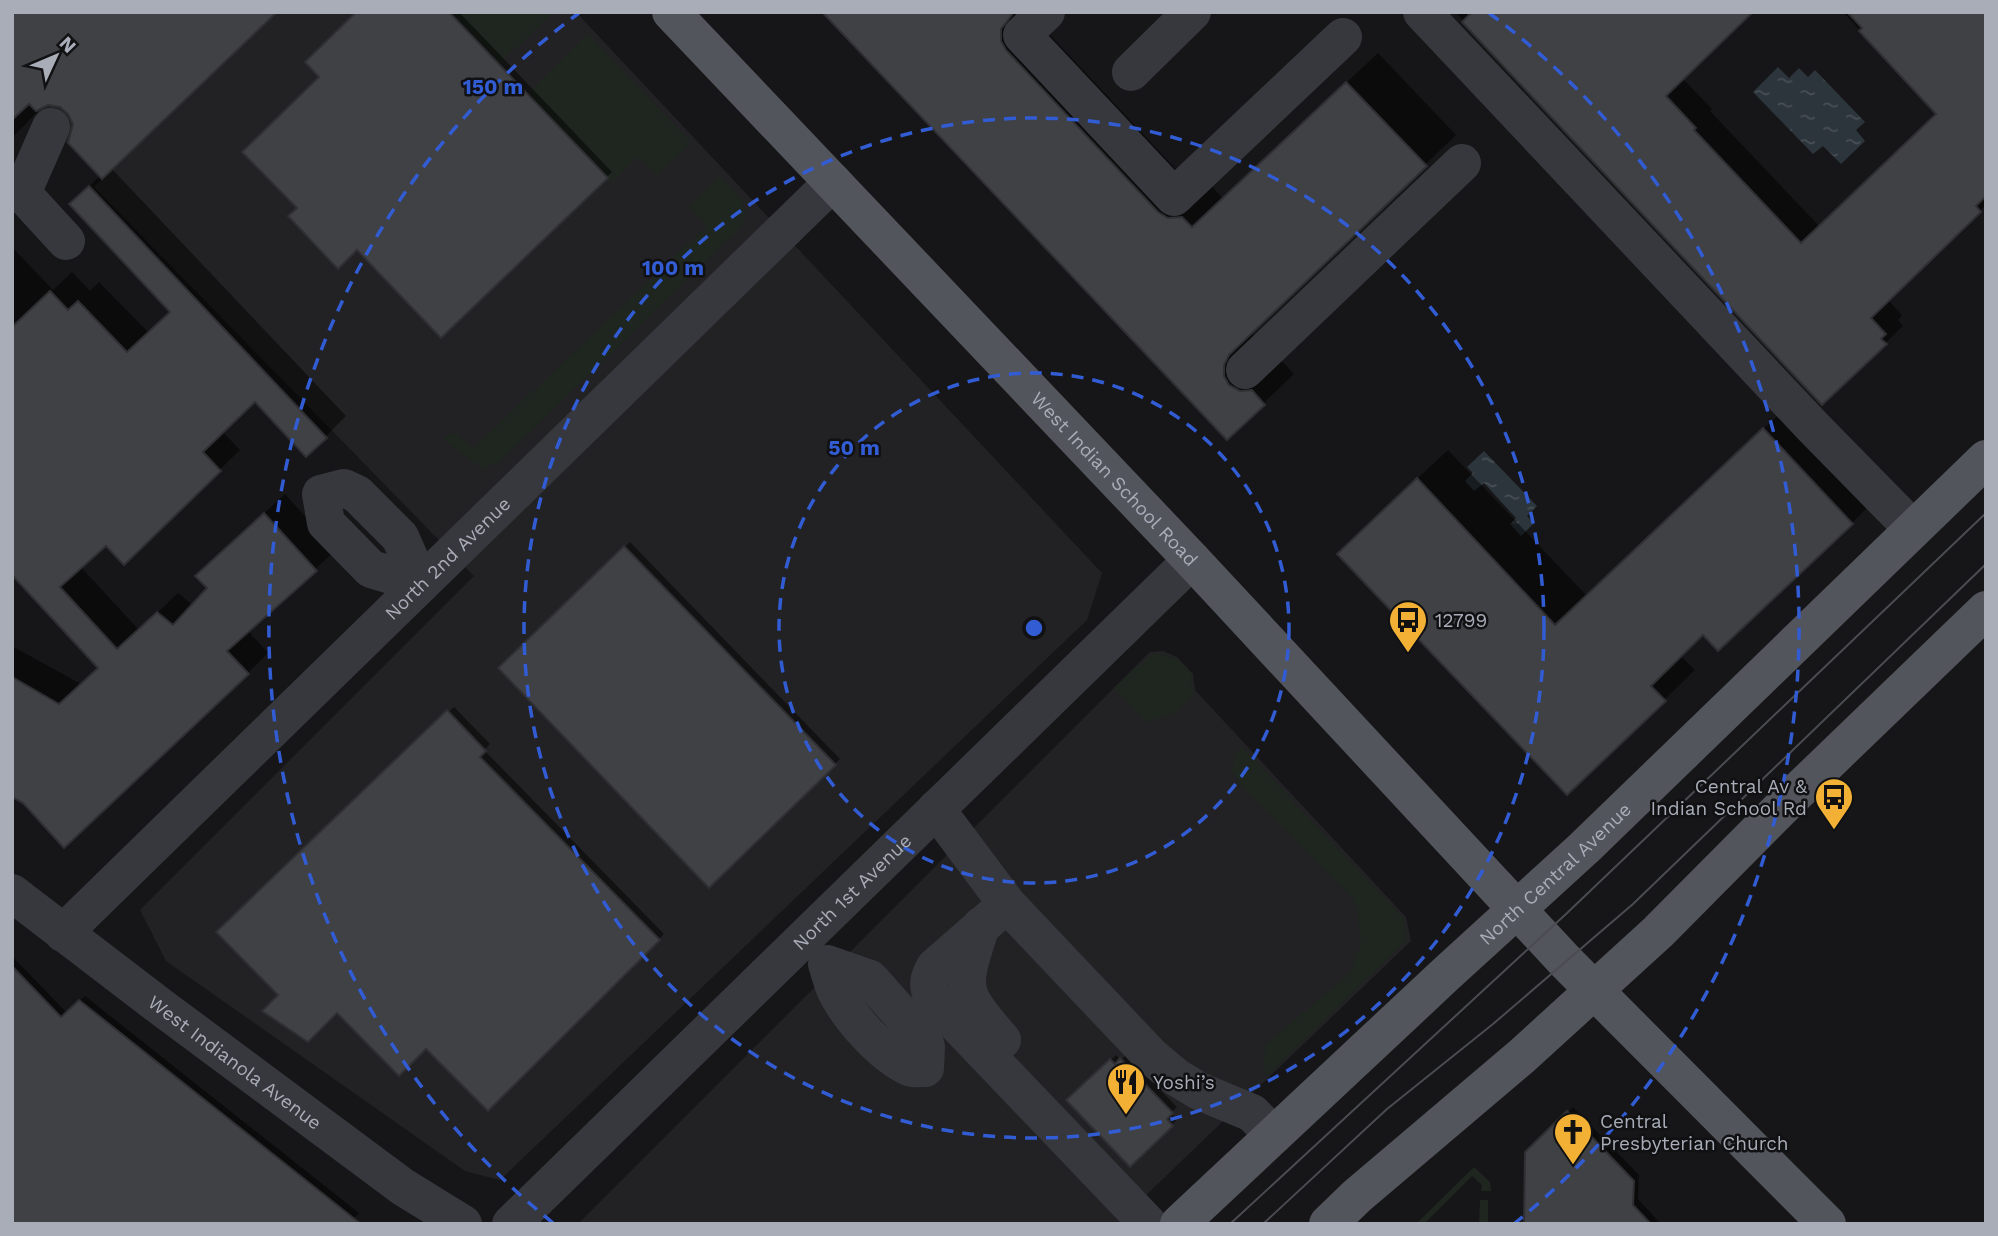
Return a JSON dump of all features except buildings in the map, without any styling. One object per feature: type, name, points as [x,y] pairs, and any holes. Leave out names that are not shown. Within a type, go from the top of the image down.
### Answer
[{"type":"main road","name":"West Indian School Road","points":[[671,12],[1192,560],[1594,991],[1635,1029],[1827,1224]]},
{"type":"main road","name":"North Central Avenue","points":[[1179,1224],[1584,848],[1986,458]]},
{"type":"main road","points":[[1328,1224],[1357,1196],[1522,1056],[1658,932],[1797,792],[1986,610]]},
{"type":"street","points":[[1046,12],[1022,35],[1174,197],[1343,37]]},
{"type":"street","points":[[1131,72],[1192,12]]},
{"type":"street","points":[[1422,12],[1813,427],[1913,529]]},
{"type":"street","points":[[51,127],[22,193],[66,241]]},
{"type":"street","points":[[1245,370],[1462,163]]},
{"type":"street","name":"North 2nd Avenue","points":[[63,933],[833,181]]},
{"type":"street","name":"North 1st Avenue","points":[[511,1224],[1192,560]]},
{"type":"street","points":[[936,809],[994,915],[1176,1077],[1199,1091],[1252,1113],[1274,1135]]},
{"type":"street","name":"West Indianola Avenue","points":[[12,893],[403,1187],[463,1224]]},
{"type":"street","points":[[994,915],[935,967],[928,978],[928,989],[933,999],[1145,1220]]},
{"type":"shaded area","points":[[12,12],[576,12],[1102,573],[1087,620],[500,1180],[465,1171],[166,961],[140,910],[474,576],[94,187],[102,179],[30,104],[12,120]]},
{"type":"shaded area","points":[[449,12],[554,12],[499,64]]},
{"type":"shaded area","points":[[588,34],[691,143],[657,175],[639,157],[612,182],[527,94]]},
{"type":"shaded area","points":[[720,176],[745,208],[743,222],[738,230],[498,463],[485,470],[446,442],[444,439],[447,435],[455,434],[473,448],[707,226],[689,207]]},
{"type":"shaded area","points":[[1163,651],[1177,657],[1193,674],[1195,690],[1406,917],[1411,941],[1116,1224],[578,1224],[1150,652]]},
{"type":"shaded area","points":[[1155,653],[1176,658],[1192,674],[1191,690],[1195,694],[1175,713],[1146,722],[1114,688]]},
{"type":"shaded area","points":[[1241,746],[1404,919],[1406,941],[1267,1076],[1264,1068],[1265,1045],[1349,974],[1361,944],[1357,909],[1352,898],[1243,787],[1232,771]]},
{"type":"shaded area","points":[[1474,1167],[1490,1182],[1491,1191],[1481,1191],[1482,1185],[1472,1176],[1424,1224],[1416,1224]]},
{"type":"shaded area","points":[[1480,1200],[1488,1200],[1488,1224],[1479,1224]]},
{"type":"water","points":[[1778,67],[1789,78],[1799,68],[1808,77],[1815,70],[1865,122],[1856,130],[1865,141],[1841,164],[1823,146],[1813,154],[1753,92]]},
{"type":"water","points":[[1484,451],[1537,506],[1527,516],[1534,523],[1521,536],[1510,524],[1516,518],[1484,483],[1474,491],[1465,481],[1473,473],[1467,467]]},
{"type":"tram line","points":[[1230,1224],[1566,914],[1986,513]]},
{"type":"tram line","points":[[1263,1224],[1387,1109],[1493,1024],[1633,904],[1986,564]]},
{"type":"place","name":"12799","points":[[1408,654]]},
{"type":"place","name":"Central Av & Indian School Rd","points":[[1834,831]]},
{"type":"place","name":"Yoshi’s","points":[[1126,1116]]},
{"type":"place","name":"Central Presbyterian Church","points":[[1573,1166]]}]
